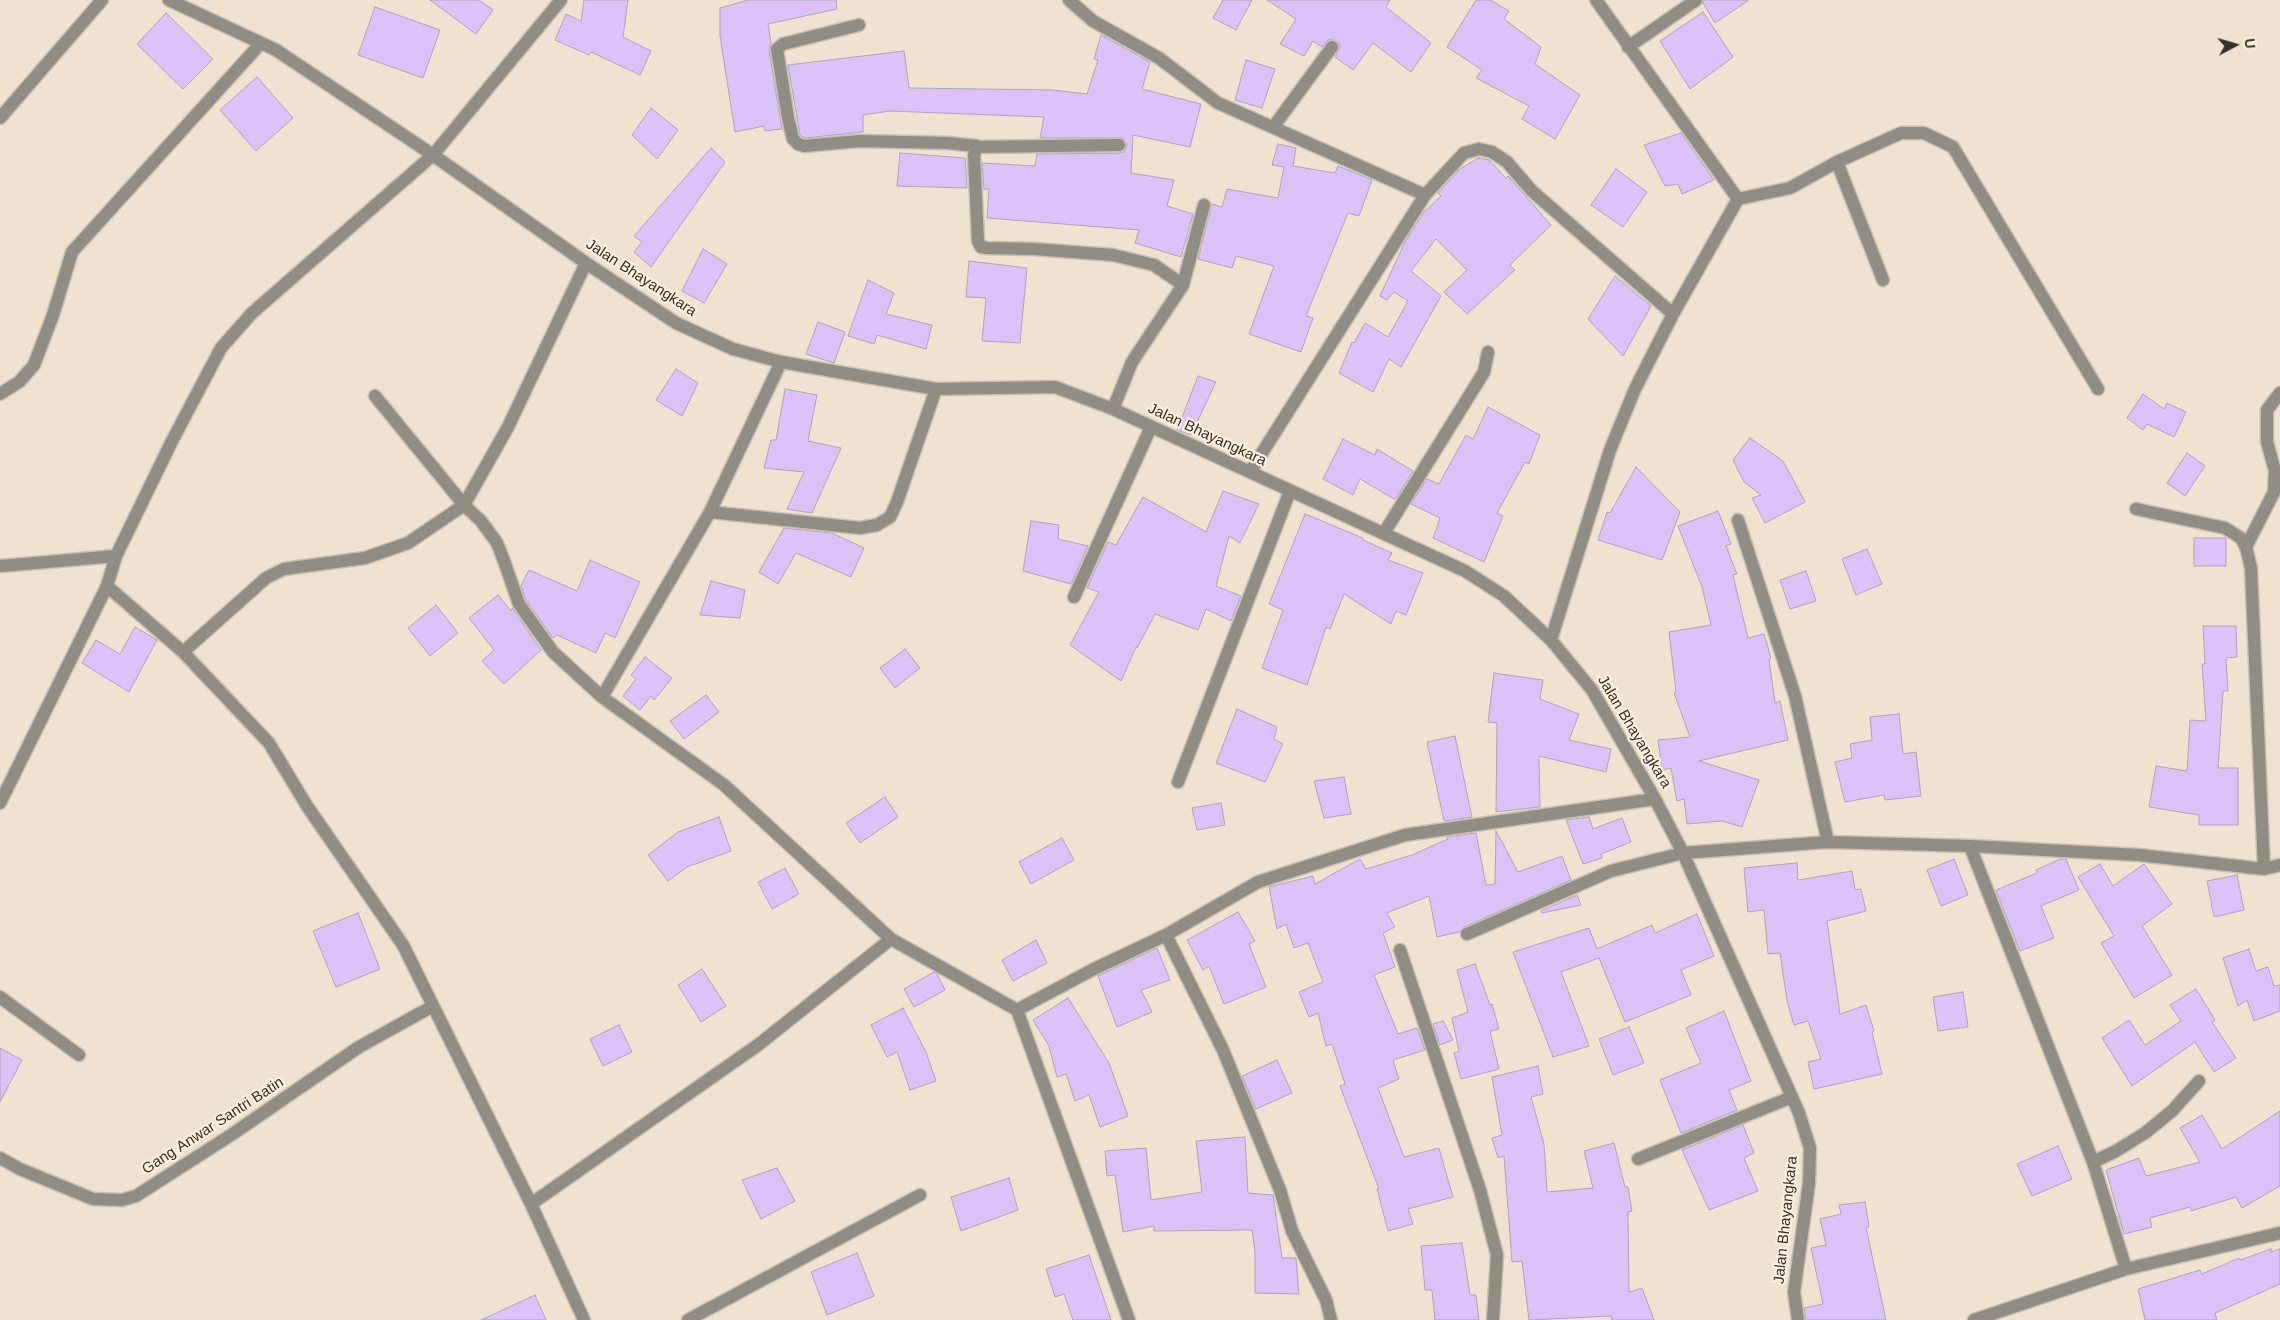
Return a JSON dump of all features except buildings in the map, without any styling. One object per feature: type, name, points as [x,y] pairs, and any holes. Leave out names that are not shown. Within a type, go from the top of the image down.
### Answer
[{"type":"street","points":[[0,118],[102,0]]},
{"type":"street","name":"Jalan Bhayangkara","points":[[169,0],[276,50],[433,155],[676,324],[733,349],[781,362],[936,389],[1055,387],[1113,408],[1465,570],[1504,596],[1551,640],[1592,690],[1655,799],[1683,853],[1792,1097],[1810,1148],[1809,1183],[1794,1292],[1798,1320]]},
{"type":"street","points":[[0,803],[4,784],[107,586],[116,556],[172,441],[221,348],[252,313],[433,155],[561,0]]},
{"type":"street","points":[[1069,0],[1092,21],[1159,58],[1218,102],[1425,195]]},
{"type":"street","points":[[1596,0],[1738,199]]},
{"type":"street","points":[[1628,47],[1696,0]]},
{"type":"street","points":[[859,26],[783,44],[777,49],[788,118],[793,139],[798,144],[804,146],[860,141],[948,143],[977,146],[1119,145]]},
{"type":"street","points":[[0,394],[19,382],[34,365],[53,315],[72,252],[261,43]]},
{"type":"street","points":[[1274,126],[1332,47]]},
{"type":"street","points":[[1551,640],[1610,450],[1636,389],[1673,314],[1738,199],[1790,188],[1837,162],[1901,133],[1924,133],[1953,147],[2098,389]]},
{"type":"street","points":[[977,146],[974,155],[978,241],[981,247],[1113,255],[1154,266],[1183,285]]},
{"type":"street","points":[[1250,472],[1425,195],[1464,153],[1480,149],[1492,152],[1507,162],[1532,191],[1673,314]]},
{"type":"street","points":[[1837,162],[1884,280]]},
{"type":"street","points":[[1113,408],[1132,362],[1183,285],[1204,205]]},
{"type":"street","points":[[183,652],[266,578],[275,573],[291,567],[365,558],[408,542],[464,505],[508,427],[586,263]]},
{"type":"street","points":[[1384,534],[1484,372],[1488,352]]},
{"type":"street","points":[[602,697],[710,512],[781,362]]},
{"type":"street","points":[[710,512],[860,528],[877,525],[890,517],[897,502],[936,389]]},
{"type":"street","points":[[2246,548],[2274,492],[2275,471],[2267,442],[2267,410],[2280,393]]},
{"type":"street","points":[[375,396],[464,505],[481,521],[496,543],[504,561],[513,592],[525,616],[553,652],[602,697],[724,785],[891,939],[1017,1010],[1129,1320]]},
{"type":"street","points":[[1074,597],[1151,427]]},
{"type":"street","points":[[1178,782],[1290,491]]},
{"type":"street","points":[[2136,509],[2225,528],[2241,538],[2246,548],[2252,568],[2264,869]]},
{"type":"street","points":[[1738,520],[1795,696],[1828,842]]},
{"type":"street","points":[[0,566],[116,556]]},
{"type":"street","points":[[107,586],[183,652],[269,744],[307,806],[403,946],[531,1204],[584,1320]]},
{"type":"street","points":[[1017,1010],[1094,969],[1166,935],[1258,882],[1405,835],[1655,799]]},
{"type":"street","points":[[1467,934],[1611,871],[1683,853],[1828,842],[1970,846],[2139,855],[2264,869],[2280,865]]},
{"type":"street","points":[[1970,846],[2093,1162],[2126,1269]]},
{"type":"street","points":[[1166,935],[1222,1050],[1280,1190],[1292,1231],[1326,1300],[1331,1320]]},
{"type":"street","points":[[531,1204],[758,1045],[891,939]]},
{"type":"street","points":[[1400,950],[1480,1190],[1497,1255],[1493,1320]]},
{"type":"street","points":[[0,998],[79,1055]]},
{"type":"street","name":"Gang Anwar Santri Batin","points":[[0,1158],[20,1169],[93,1199],[122,1200],[136,1196],[231,1135],[359,1047],[433,1006]]},
{"type":"street","points":[[2093,1162],[2116,1151],[2145,1133],[2172,1111],[2199,1081]]},
{"type":"street","points":[[1638,1159],[1792,1097]]},
{"type":"street","points":[[688,1320],[920,1195]]},
{"type":"street","points":[[1974,1320],[2126,1269],[2280,1233]]}]
